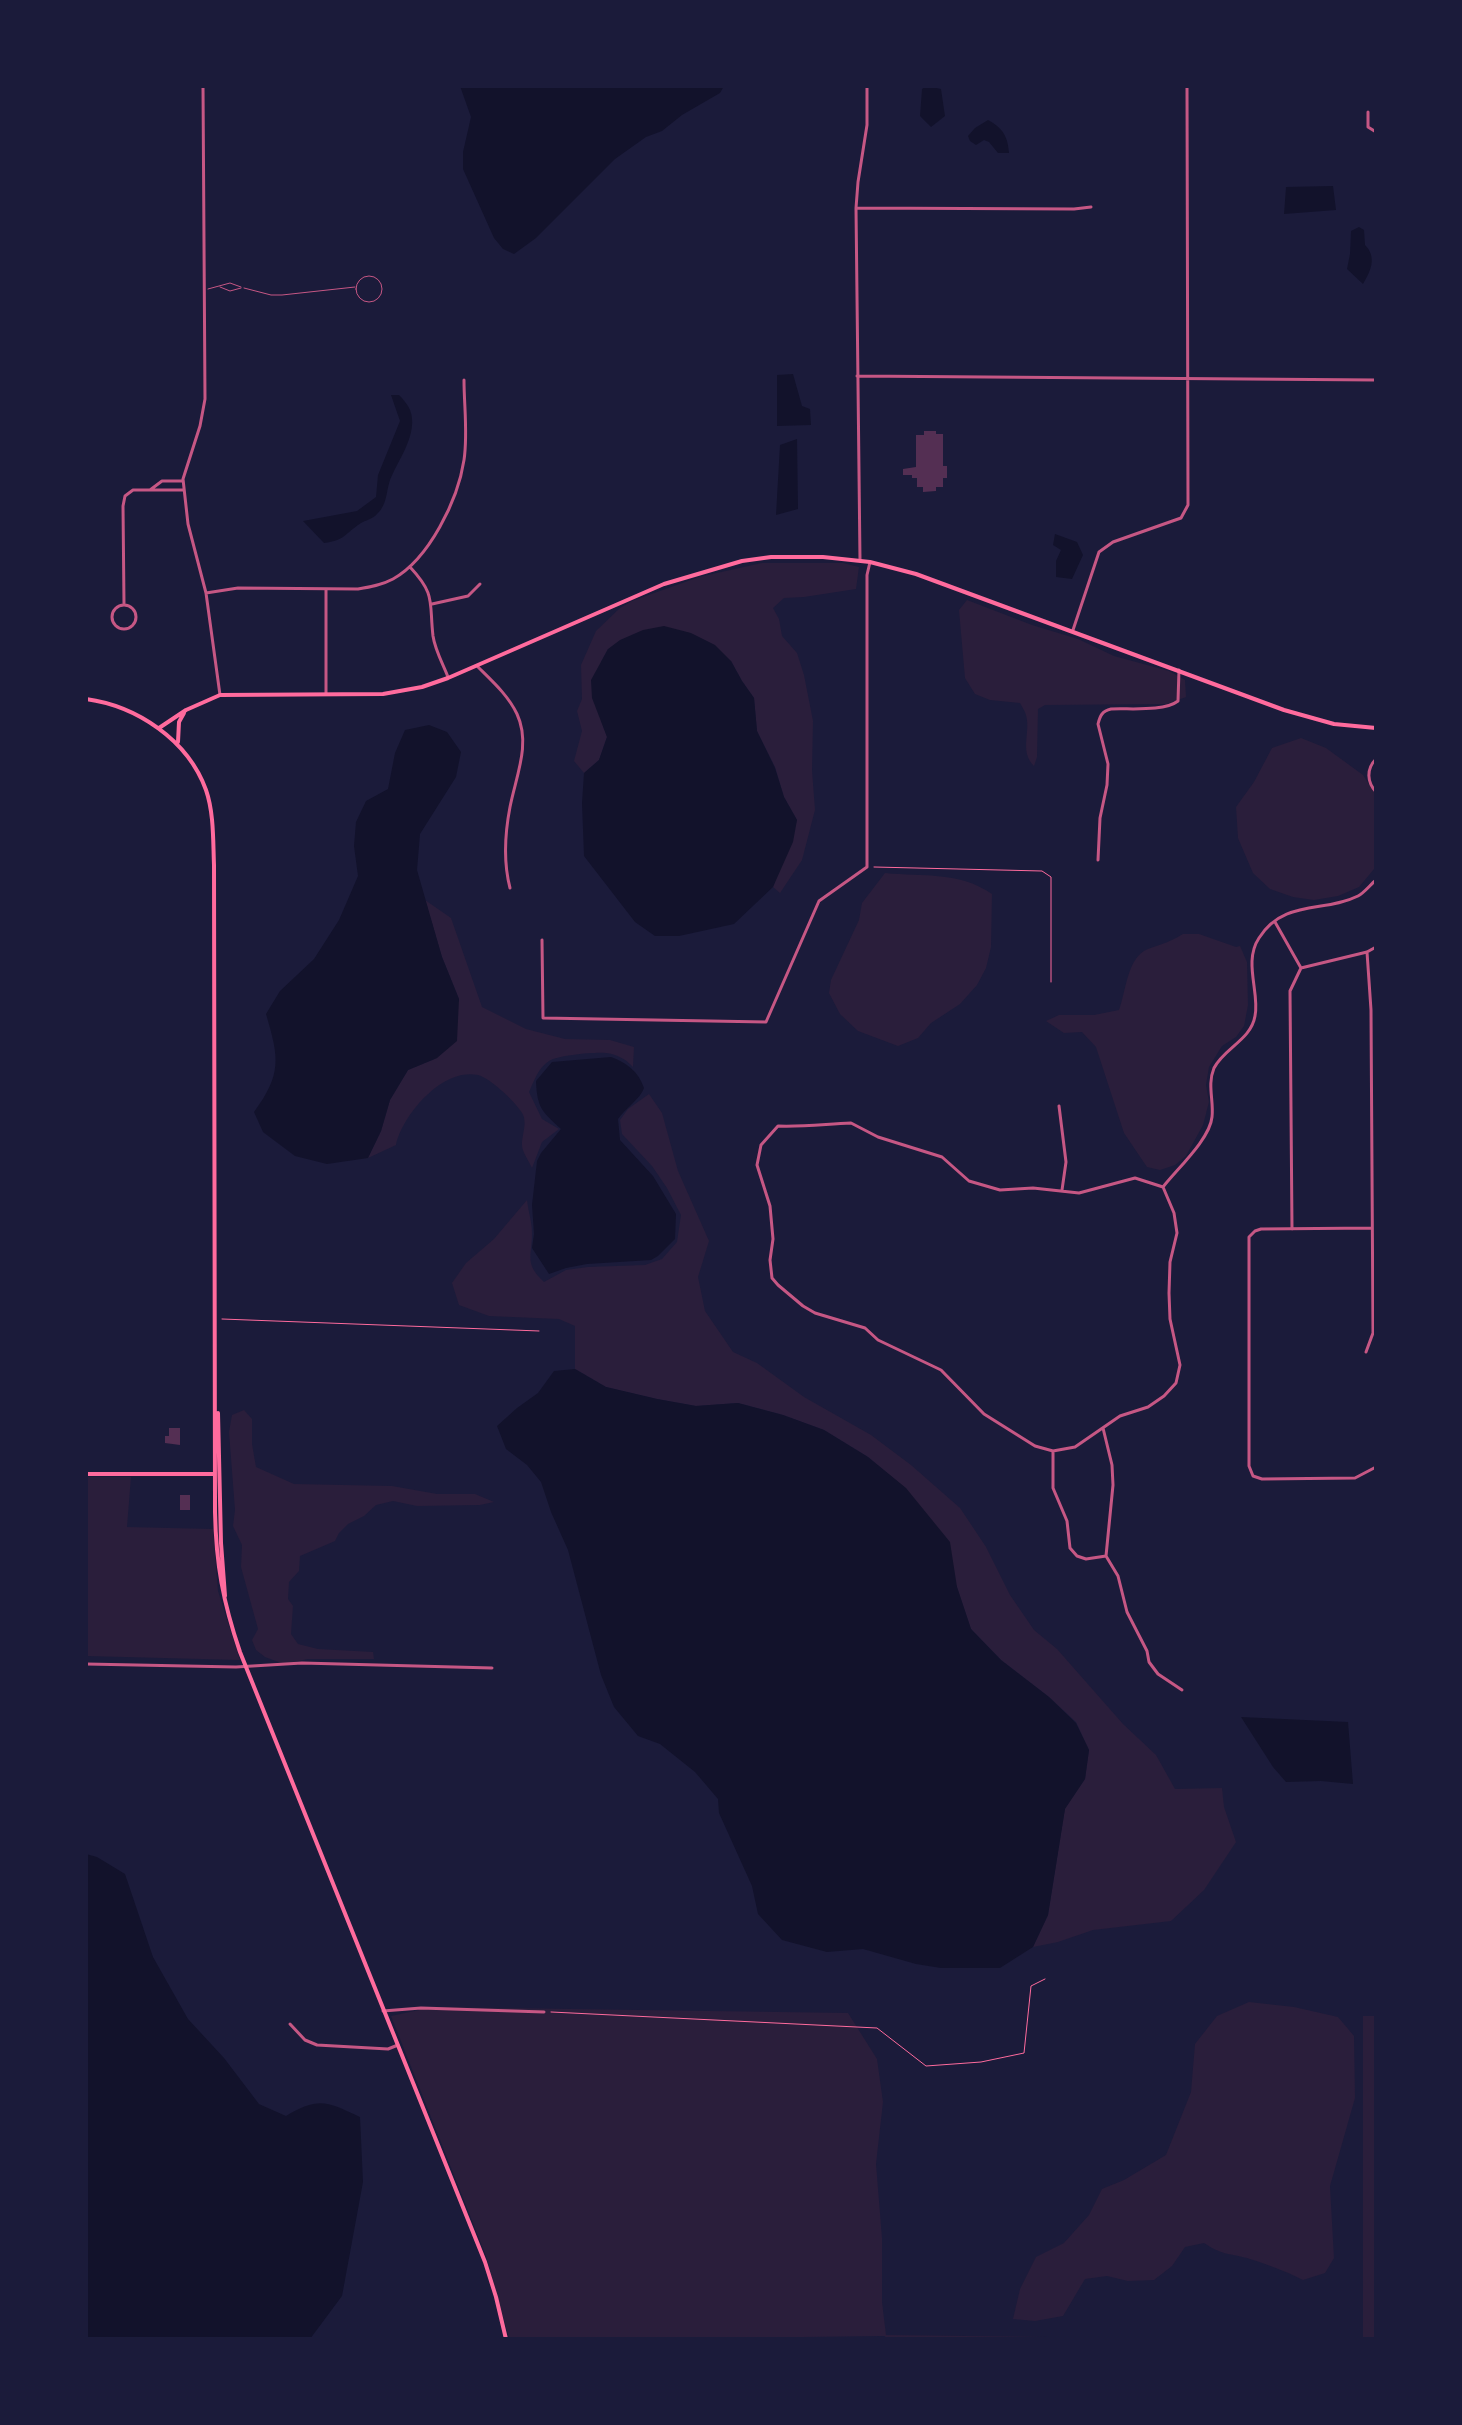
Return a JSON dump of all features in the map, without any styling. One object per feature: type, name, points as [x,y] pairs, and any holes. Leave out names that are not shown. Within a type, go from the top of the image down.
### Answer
[{"type":"main road","points":[[159,728],[186,710],[220,695],[383,694],[422,687],[664,584],[742,561],[771,557],[823,557],[860,560],[916,574],[1309,718],[1376,728]]},
{"type":"main road","points":[[86,699],[128,710],[159,728],[178,744],[206,788],[213,828],[216,1399],[226,1603],[246,1667],[485,2262],[506,2339]]},
{"type":"main road","points":[[178,744],[179,722],[186,710]]},
{"type":"main road","points":[[86,1474],[218,1474]]},
{"type":"street","points":[[203,86],[205,399],[183,481],[188,524],[206,593],[220,695]]},
{"type":"street","points":[[860,560],[856,208],[867,125],[867,86]]},
{"type":"street","points":[[1073,630],[1099,552],[1113,542],[1181,518],[1188,505],[1187,86]]},
{"type":"street","points":[[1368,112],[1368,127],[1376,132]]},
{"type":"street","points":[[856,208],[1091,207]]},
{"type":"street","points":[[857,376],[1376,380]]},
{"type":"street","points":[[206,593],[238,588],[358,589],[393,579],[410,567],[446,514],[460,482],[465,456],[464,380]]},
{"type":"street","points":[[150,490],[162,481],[183,481]]},
{"type":"street","points":[[124,604],[123,501],[133,490],[184,490]]},
{"type":"street","points":[[542,940],[543,1018],[766,1022],[819,901],[867,867],[867,575],[870,562]]},
{"type":"street","points":[[410,567],[424,582],[432,604],[435,646],[448,678]]},
{"type":"street","points":[[432,604],[468,596],[480,584]]},
{"type":"street","points":[[326,589],[326,694]]},
{"type":"street","points":[[124,604],[134,610],[136,617],[133,624],[123,629],[112,618],[113,610],[124,604]]},
{"type":"street","points":[[477,666],[512,706],[523,735],[523,750],[506,835],[505,859],[510,888]]},
{"type":"street","points":[[1098,860],[1108,764],[1098,724],[1100,718],[1111,709],[1174,705],[1178,701],[1179,670]]},
{"type":"street","points":[[1376,759],[1368,776],[1376,792]]},
{"type":"street","points":[[1163,1187],[1204,1138],[1212,1118],[1210,1088],[1214,1067],[1244,1038],[1255,1016],[1251,965],[1257,939],[1274,921],[1298,909],[1359,896],[1376,880]]},
{"type":"street","points":[[1274,921],[1301,968]]},
{"type":"street","points":[[1301,968],[1376,947]]},
{"type":"street","points":[[1366,1352],[1373,1333],[1373,1010],[1367,952]]},
{"type":"street","points":[[1292,1229],[1290,991],[1301,968]]},
{"type":"street","points":[[1059,1106],[1066,1162],[1062,1190]]},
{"type":"street","points":[[851,1123],[878,1137],[942,1157],[969,1181],[986,1188],[1062,1190],[1079,1193],[1135,1178],[1163,1187],[1174,1213],[1177,1233],[1170,1262],[1169,1293],[1170,1319],[1180,1365],[1176,1383],[1148,1407],[1120,1416],[1075,1447],[1053,1451],[1035,1446],[984,1414],[941,1370],[878,1340],[865,1328],[815,1313],[778,1285],[772,1278],[770,1260],[773,1239],[770,1206],[757,1165],[761,1145],[778,1126],[851,1123]]},
{"type":"street","points":[[1372,1228],[1258,1230],[1252,1232],[1248,1239],[1249,1466],[1253,1476],[1262,1479],[1355,1478],[1376,1467]]},
{"type":"street","points":[[1103,1428],[1112,1465],[1113,1485],[1106,1556],[1118,1576],[1127,1612],[1147,1651],[1149,1662],[1158,1674],[1182,1690]]},
{"type":"street","points":[[1053,1451],[1053,1488],[1067,1521],[1070,1548],[1077,1556],[1086,1559],[1106,1556]]},
{"type":"street","points":[[86,1664],[246,1667],[302,1663],[492,1668]]},
{"type":"street","points":[[383,2011],[421,2008],[544,2012]]},
{"type":"street","points":[[290,2024],[305,2040],[317,2045],[388,2049],[398,2045]]},
{"type":"lane","points":[[368,276],[380,282],[382,290],[379,298],[367,303],[359,299],[355,287],[360,279],[368,276]]},
{"type":"lane","points":[[205,289],[230,283],[271,295],[282,295],[355,287]]},
{"type":"lane","points":[[220,287],[230,291],[244,288]]},
{"type":"path","points":[[867,867],[1042,871],[1051,877],[1051,982]]},
{"type":"path","points":[[216,1320],[539,1331]]},
{"type":"path","points":[[544,2012],[877,2028],[926,2066],[981,2062],[1024,2053],[1031,1986],[1045,1979]]},
{"type":"shaded area","points":[[460,86],[724,86],[720,93],[615,159],[536,238],[514,254],[503,249],[494,238],[463,169],[463,152],[471,117]]},
{"type":"shaded area","points":[[927,86],[941,89],[945,116],[931,127],[920,116],[922,89]]},
{"type":"shaded area","points":[[988,120],[1004,134],[1009,153],[998,153],[984,140],[976,145],[970,141],[968,136]]},
{"type":"shaded area","points":[[1333,186],[1336,210],[1284,214],[1286,187]]},
{"type":"shaded area","points":[[1359,227],[1364,230],[1365,245],[1372,259],[1363,284],[1347,269],[1351,231]]},
{"type":"shaded area","points":[[793,374],[802,406],[810,409],[811,425],[777,426],[777,375]]},
{"type":"shaded area","points":[[391,395],[399,395],[408,406],[412,428],[390,480],[383,507],[375,516],[341,538],[324,543],[303,521],[357,511],[376,497],[378,475],[400,421]]},
{"type":"shaded area","points":[[797,439],[798,509],[776,515],[780,445]]},
{"type":"shaded area","points":[[1055,534],[1077,542],[1083,555],[1072,579],[1056,577],[1056,561],[1061,550],[1053,545]]},
{"type":"shaded area","points":[[762,563],[843,563],[859,567],[856,589],[784,598],[773,608],[782,636],[797,653],[813,721],[815,810],[802,860],[780,893],[773,887],[797,820],[784,797],[775,767],[757,731],[754,698],[731,661],[608,649],[601,662],[601,720],[607,737],[599,760],[584,773],[574,761],[582,731],[577,711],[582,699],[581,665],[596,631],[632,601],[699,577]]},
{"type":"shaded area","points":[[967,600],[1078,639],[1114,656],[1169,671],[1185,680],[1186,697],[1167,704],[1045,705],[1038,709],[1034,766],[1027,754],[1026,714],[1020,703],[990,700],[975,694],[965,678],[959,610]]},
{"type":"shaded area","points":[[664,626],[691,633],[715,645],[731,661],[754,698],[757,731],[775,768],[784,797],[797,820],[793,842],[773,887],[734,924],[679,936],[655,936],[635,922],[584,856],[584,773],[599,760],[607,737],[592,698],[591,680],[608,649],[620,640],[643,630]]},
{"type":"shaded area","points":[[429,725],[447,732],[461,752],[456,777],[420,834],[417,870],[442,957],[459,999],[457,1041],[437,1058],[408,1070],[390,1100],[381,1131],[368,1158],[327,1164],[295,1156],[263,1132],[254,1112],[274,1076],[274,1043],[266,1014],[280,991],[314,959],[339,920],[358,876],[354,846],[356,822],[366,801],[388,789],[395,753],[405,730]]},
{"type":"shaded area","points":[[1301,738],[1326,748],[1363,775],[1376,795],[1374,869],[1359,887],[1338,896],[1314,900],[1270,889],[1253,873],[1238,838],[1236,807],[1272,748]]},
{"type":"shaded area","points":[[885,873],[954,878],[992,894],[991,947],[986,968],[977,985],[960,1004],[931,1023],[918,1038],[898,1046],[858,1031],[840,1014],[829,993],[831,980],[859,920],[862,903]]},
{"type":"shaded area","points":[[425,900],[451,918],[482,1007],[526,1029],[565,1039],[610,1040],[634,1047],[633,1067],[617,1056],[601,1053],[560,1057],[542,1067],[529,1092],[542,1119],[559,1129],[542,1142],[532,1168],[522,1148],[523,1114],[501,1090],[478,1075],[451,1078],[438,1086],[415,1108],[396,1145],[368,1158],[381,1131],[390,1100],[408,1070],[437,1058],[459,999],[442,957]]},
{"type":"shaded area","points":[[1183,934],[1199,934],[1240,946],[1247,962],[1248,1005],[1244,1026],[1236,1037],[1222,1046],[1209,1067],[1206,1085],[1209,1102],[1203,1125],[1186,1156],[1175,1165],[1160,1170],[1147,1167],[1124,1133],[1096,1047],[1082,1032],[1064,1033],[1046,1021],[1059,1015],[1094,1015],[1119,1010],[1131,967],[1141,953]]},
{"type":"shaded area","points":[[611,1057],[631,1068],[644,1088],[618,1119],[620,1140],[653,1176],[676,1214],[675,1239],[651,1260],[587,1264],[549,1274],[532,1248],[532,1205],[537,1161],[561,1129],[542,1109],[536,1081],[552,1062]]},
{"type":"shaded area","points":[[649,1094],[662,1113],[678,1171],[709,1241],[698,1277],[705,1311],[733,1352],[757,1363],[804,1397],[871,1435],[960,1508],[1034,1630],[1057,1649],[1123,1724],[1156,1755],[1175,1789],[1222,1788],[1224,1807],[1236,1842],[1204,1890],[1171,1921],[1093,1930],[1033,1947],[1048,1915],[1065,1808],[1085,1779],[1089,1750],[1076,1722],[1001,1660],[971,1629],[957,1587],[906,1489],[868,1457],[824,1430],[783,1415],[738,1403],[696,1406],[606,1387],[575,1369],[575,1326],[559,1319],[489,1316],[459,1305],[452,1283],[466,1263],[494,1239],[527,1200],[532,1229],[531,1264],[544,1282],[566,1270],[645,1265],[662,1259],[677,1242],[681,1215],[652,1166],[622,1134],[620,1120],[628,1109]]},
{"type":"shaded area","points":[[575,1369],[606,1387],[696,1406],[738,1403],[824,1430],[868,1457],[906,1488],[950,1542],[957,1587],[971,1629],[1001,1660],[1049,1697],[1076,1723],[1089,1750],[1085,1779],[1065,1809],[1048,1915],[1033,1947],[1000,1968],[941,1968],[863,1949],[827,1952],[782,1940],[758,1914],[752,1886],[719,1813],[718,1799],[695,1772],[660,1744],[638,1736],[614,1707],[601,1675],[568,1550],[541,1482],[527,1465],[506,1449],[497,1426],[538,1393],[554,1371]]},
{"type":"shaded area","points":[[244,1410],[252,1419],[256,1467],[294,1484],[392,1486],[437,1494],[475,1494],[494,1502],[417,1506],[393,1501],[376,1505],[348,1524],[335,1541],[300,1556],[299,1571],[289,1582],[288,1599],[293,1606],[291,1634],[298,1644],[318,1649],[373,1652],[374,1659],[308,1659],[284,1664],[256,1650],[252,1640],[258,1629],[241,1567],[242,1545],[233,1526],[235,1510],[229,1432],[232,1415]]},
{"type":"shaded area","points":[[86,1477],[131,1477],[127,1527],[213,1529],[218,1591],[240,1660],[86,1656]]},
{"type":"shaded area","points":[[1241,1717],[1348,1722],[1353,1784],[1286,1782]]},
{"type":"shaded area","points":[[86,1854],[125,1874],[153,1957],[188,2019],[224,2058],[259,2104],[286,2116],[307,2106],[323,2103],[360,2117],[363,2182],[342,2296],[310,2339],[86,2339]]},
{"type":"shaded area","points":[[1249,2002],[1294,2007],[1338,2017],[1354,2036],[1355,2098],[1330,2186],[1334,2258],[1325,2273],[1303,2280],[1262,2263],[1221,2252],[1204,2243],[1185,2247],[1172,2266],[1154,2280],[1128,2281],[1107,2276],[1085,2279],[1063,2316],[1035,2321],[1013,2319],[1020,2289],[1036,2257],[1064,2243],[1089,2215],[1102,2189],[1166,2155],[1191,2092],[1195,2044],[1217,2016]]},
{"type":"shaded area","points":[[433,2007],[848,2013],[877,2059],[883,2102],[876,2164],[886,2335],[1210,2339],[886,2339],[885,2336],[509,2338],[486,2256],[391,2016]]},
{"type":"shaded area","points":[[1363,2016],[1376,2016],[1376,2339],[1363,2339]]},
{"type":"building","points":[[924,431],[943,434],[943,466],[947,466],[947,478],[943,478],[943,487],[936,487],[936,491],[923,492],[923,487],[917,487],[917,478],[903,475],[903,469],[916,467],[916,435],[924,435]]},
{"type":"building","points":[[169,1428],[180,1428],[180,1445],[165,1443]]},
{"type":"building","points":[[180,1495],[190,1495],[190,1510],[180,1510]]}]
